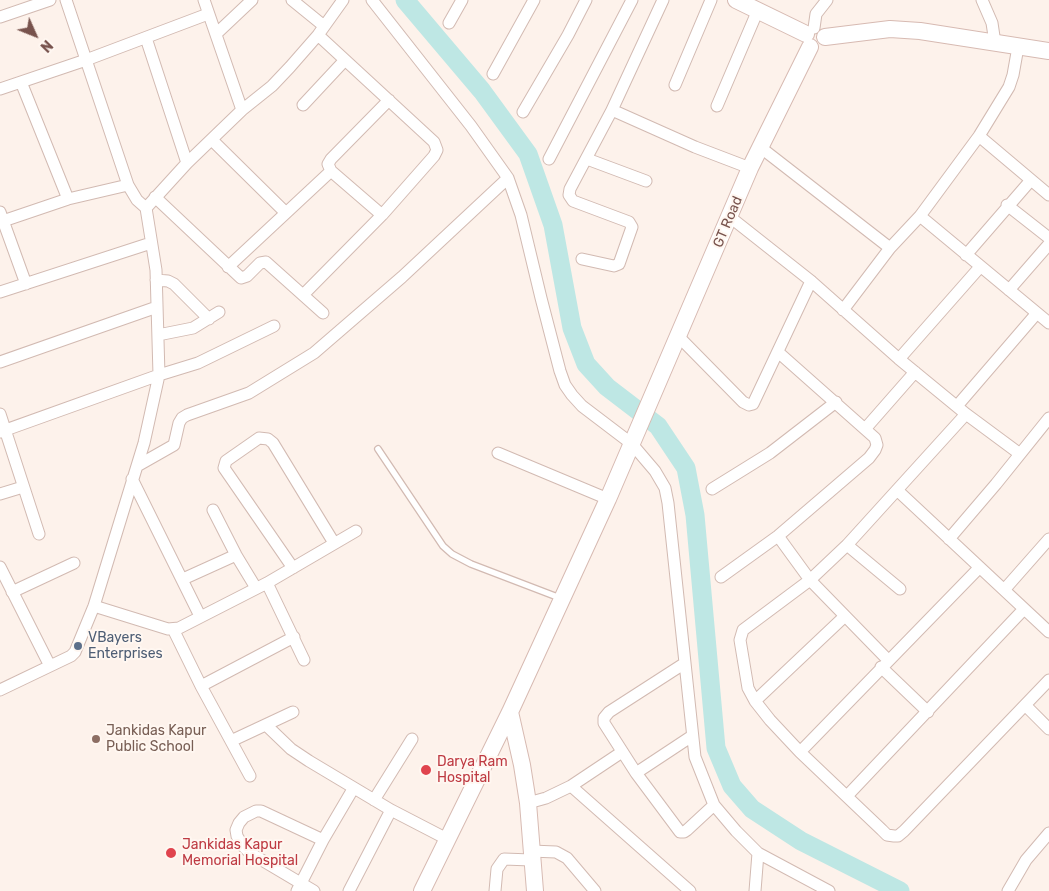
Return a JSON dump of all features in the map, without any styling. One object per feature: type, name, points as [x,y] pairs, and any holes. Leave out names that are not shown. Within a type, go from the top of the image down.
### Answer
[{"type":"main road","points":[[736,0],[814,36],[890,29],[920,31],[1049,51]]},
{"type":"main road","name":"GT Road","points":[[422,891],[510,712],[608,499],[750,168],[814,36]]},
{"type":"main road","points":[[510,712],[528,803],[535,891]]},
{"type":"street","points":[[0,17],[50,0]]},
{"type":"street","points":[[0,690],[74,654],[94,606],[144,443],[159,375],[156,280],[146,208],[137,200],[128,185],[66,0]]},
{"type":"street","points":[[204,0],[242,110]]},
{"type":"street","points":[[216,34],[252,0]]},
{"type":"street","points":[[292,0],[321,30],[345,60],[434,142],[437,150],[434,156],[382,215],[303,295]]},
{"type":"street","points":[[146,208],[187,163],[242,110],[272,86],[321,30],[343,0]]},
{"type":"street","points":[[372,0],[466,119],[508,178],[521,215],[565,385],[582,406],[634,440],[665,488],[695,757],[714,805],[758,853],[825,890]]},
{"type":"street","points":[[450,23],[462,0]]},
{"type":"street","points":[[493,74],[534,0]]},
{"type":"street","points":[[523,112],[586,0]]},
{"type":"street","points":[[549,159],[632,0]]},
{"type":"street","points":[[582,259],[614,266],[619,264],[632,227],[629,222],[573,201],[570,189],[612,110],[663,0]]},
{"type":"street","points":[[674,85],[711,0]]},
{"type":"street","points":[[814,36],[816,14],[827,0]]},
{"type":"street","points":[[982,0],[992,23],[995,43]]},
{"type":"street","points":[[717,106],[758,10]]},
{"type":"street","points":[[0,89],[86,60],[208,14]]},
{"type":"street","points":[[146,38],[187,163]]},
{"type":"street","points":[[844,310],[890,248],[920,216],[979,136],[1009,87],[1018,47]]},
{"type":"street","points":[[304,105],[345,60]]},
{"type":"street","points":[[21,82],[68,199]]},
{"type":"street","points":[[382,215],[330,172],[328,164],[331,158],[389,100]]},
{"type":"street","points":[[612,110],[695,148],[750,168]]},
{"type":"street","points":[[979,136],[1049,195]]},
{"type":"street","points":[[212,140],[286,212]]},
{"type":"street","points":[[760,146],[890,248]]},
{"type":"street","points":[[586,159],[646,181]]},
{"type":"street","points":[[228,267],[330,172]]},
{"type":"street","points":[[136,466],[174,445],[179,423],[187,414],[249,393],[314,353],[402,277],[508,178]]},
{"type":"street","points":[[966,255],[1031,180]]},
{"type":"street","points":[[26,284],[2,216],[128,185]]},
{"type":"street","points":[[155,197],[241,278],[260,263],[266,262],[323,313]]},
{"type":"street","points":[[1008,205],[1049,238]]},
{"type":"street","points":[[920,216],[1049,323]]},
{"type":"street","points":[[730,217],[811,282],[899,359],[1020,454]]},
{"type":"street","points":[[0,292],[151,244]]},
{"type":"street","points":[[1008,290],[1049,244]]},
{"type":"street","points":[[899,359],[980,267]]},
{"type":"street","points":[[156,280],[168,281],[174,284],[214,315],[190,330],[158,335]]},
{"type":"street","points":[[678,336],[743,402],[749,405],[753,404],[811,282]]},
{"type":"street","points":[[0,362],[157,307]]},
{"type":"street","points":[[1037,313],[897,490],[847,545],[810,580],[743,630],[740,640],[748,688],[755,701],[800,752],[887,835],[898,836],[1049,680]]},
{"type":"street","points":[[3,431],[212,358],[274,326]]},
{"type":"street","points":[[721,577],[778,536],[869,458],[875,450],[876,441],[865,429],[778,352]]},
{"type":"street","points":[[865,429],[915,372]]},
{"type":"street","points":[[712,489],[770,453],[836,402]]},
{"type":"street","points":[[0,414],[3,431],[39,534]]},
{"type":"street","points":[[949,539],[1049,418]]},
{"type":"street","points":[[293,568],[224,468],[226,461],[259,438],[268,439],[273,443],[334,543]]},
{"type":"street","points":[[498,453],[608,499]]},
{"type":"street","points":[[132,479],[200,616]]},
{"type":"street","points":[[0,494],[23,487]]},
{"type":"street","points":[[897,490],[978,568],[1049,632]]},
{"type":"street","points":[[213,510],[236,555],[256,588]]},
{"type":"street","points":[[94,606],[173,630],[268,583],[356,531]]},
{"type":"street","points":[[778,536],[810,580],[846,616],[884,664],[928,712]]},
{"type":"street","points":[[1004,590],[1049,539]]},
{"type":"street","points":[[847,545],[900,589]]},
{"type":"street","points":[[183,579],[236,555]]},
{"type":"street","points":[[12,592],[74,563]]},
{"type":"street","points":[[0,568],[50,666]]},
{"type":"street","points":[[800,752],[978,568]]},
{"type":"street","points":[[268,583],[304,660]]},
{"type":"street","points":[[847,796],[1024,609]]},
{"type":"street","points":[[755,701],[846,616]]},
{"type":"street","points":[[173,630],[250,776]]},
{"type":"street","points":[[201,686],[294,637]]},
{"type":"street","points":[[685,663],[605,715],[604,723],[636,773],[680,832],[687,830],[714,805]]},
{"type":"street","points":[[1025,706],[1049,729]]},
{"type":"street","points":[[231,741],[293,712]]},
{"type":"street","points":[[266,726],[300,756],[353,789],[447,839]]},
{"type":"street","points":[[636,773],[692,736]]},
{"type":"street","points":[[374,800],[412,739]]},
{"type":"street","points":[[528,803],[546,798],[571,786],[622,752]]},
{"type":"street","points":[[571,786],[690,891]]},
{"type":"street","points":[[299,887],[323,840],[353,789]]},
{"type":"street","points":[[349,891],[391,810]]},
{"type":"street","points":[[314,891],[299,887],[250,853],[242,846],[236,836],[236,830],[239,823],[250,814],[261,811],[323,840]]},
{"type":"street","points":[[1008,891],[1026,860],[1049,833]]},
{"type":"street","points":[[495,891],[497,869],[504,860],[556,852],[567,858],[595,891]]},
{"type":"street","points":[[755,891],[758,853]]},
{"type":"lane","points":[[378,449],[443,546],[452,554],[471,564],[562,599]]},
{"type":"waterway","points":[[405,0],[482,91],[528,154],[553,225],[572,328],[586,364],[607,387],[658,426],[686,468],[695,515],[716,748],[732,786],[752,809],[801,841],[900,891]]},
{"type":"place","name":"VBayers Enterprises","points":[[78,646]]},
{"type":"place","name":"Jankidas Kapur Public School","points":[[96,739]]},
{"type":"place","name":"Darya Ram Hospital","points":[[426,770]]},
{"type":"place","name":"Jankidas Kapur Memorial Hospital","points":[[171,853]]}]
